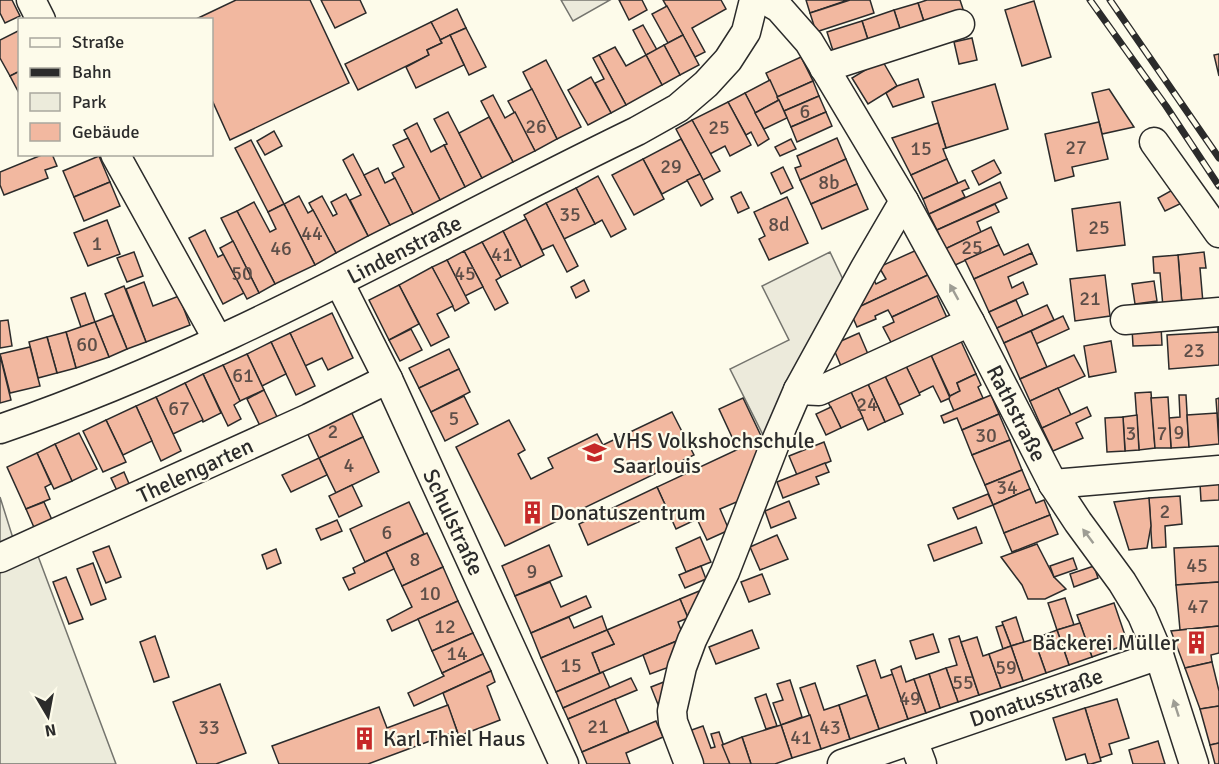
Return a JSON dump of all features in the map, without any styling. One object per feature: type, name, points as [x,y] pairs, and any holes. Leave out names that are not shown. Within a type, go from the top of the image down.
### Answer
[{"type":"street","points":[[31,0],[40,18]]},
{"type":"street","name":"Rathstraße","points":[[756,0],[769,2],[779,8],[809,42],[904,201],[970,322],[1053,484],[1122,582],[1142,615],[1159,655],[1194,764]]},
{"type":"street","name":"Lindenstraße","points":[[0,429],[63,407],[147,373],[218,340],[339,282],[678,108],[706,84],[728,60],[746,32],[756,0]]},
{"type":"street","points":[[824,68],[960,24]]},
{"type":"street","points":[[1154,142],[1219,233]]},
{"type":"street","points":[[116,156],[218,340]]},
{"type":"street","points":[[689,764],[673,722],[672,711],[682,668],[692,640],[728,563],[798,390],[904,201]]},
{"type":"street","name":"Schulstraße","points":[[339,282],[388,379],[564,764]]},
{"type":"street","points":[[1125,320],[1219,312]]},
{"type":"street","points":[[798,390],[819,391],[970,322]]},
{"type":"street","name":"Thelengarten","points":[[2,556],[309,418],[388,379]]},
{"type":"street","points":[[1053,484],[1219,470]]},
{"type":"street","name":"Donatusstraße","points":[[843,764],[918,752],[1159,655]]},
{"type":"green space","points":[[38,556],[116,764],[0,764],[0,570]]},
{"type":"shaded area","points":[[561,0],[610,0],[573,21]]},
{"type":"shaded area","points":[[830,252],[848,290],[766,441],[730,369],[789,340],[762,286]]},
{"type":"shaded area","points":[[0,497],[17,551],[0,552]]},
{"type":"building","points":[[0,0],[12,0],[20,16],[5,23],[0,13]]},
{"type":"building","points":[[236,0],[310,0],[349,83],[230,140],[213,102],[213,18],[198,18]]},
{"type":"building","points":[[321,0],[360,0],[366,13],[335,28]]},
{"type":"building","points":[[619,0],[642,0],[647,10],[629,20]]},
{"type":"building","points":[[663,0],[721,0],[726,9],[692,28],[705,52],[695,57]]},
{"type":"building","points":[[806,0],[848,0],[810,13]]},
{"type":"building","points":[[850,0],[870,0],[874,13],[816,32],[810,13]]},
{"type":"building","points":[[927,0],[960,0],[965,15],[926,28],[918,3]]},
{"type":"building","points":[[1034,1],[1051,57],[1022,66],[1005,10]]},
{"type":"building","points":[[918,3],[926,28],[902,35],[894,10]]},
{"type":"building","points":[[667,6],[683,35],[668,43],[652,14]]},
{"type":"building","points":[[457,9],[466,28],[440,40],[431,22]]},
{"type":"building","points":[[894,10],[902,35],[870,46],[862,21]]},
{"type":"building","points":[[862,21],[870,46],[835,57],[827,32]]},
{"type":"building","points":[[431,22],[442,43],[427,50],[429,55],[358,90],[345,64]]},
{"type":"building","points":[[643,25],[657,50],[646,55],[633,30]]},
{"type":"building","points":[[466,28],[486,67],[469,75],[450,35]]},
{"type":"building","points":[[18,31],[18,72],[10,76],[0,58],[0,40]]},
{"type":"building","points":[[450,35],[464,65],[416,88],[406,67],[429,55],[427,50],[442,43],[440,40]]},
{"type":"building","points":[[683,35],[699,65],[680,75],[664,45]]},
{"type":"building","points":[[972,38],[977,60],[959,64],[954,42]]},
{"type":"building","points":[[664,45],[680,75],[662,85],[646,55]]},
{"type":"building","points":[[615,47],[626,66],[646,55],[662,85],[626,105],[599,55]]},
{"type":"building","points":[[1219,54],[1219,76],[1214,55]]},
{"type":"building","points":[[599,55],[626,105],[611,113],[595,83],[604,79],[593,58]]},
{"type":"building","points":[[801,57],[813,81],[777,97],[766,73]]},
{"type":"building","points":[[546,60],[581,127],[557,139],[523,72]]},
{"type":"building","points":[[882,60],[897,86],[868,104],[852,78]]},
{"type":"building","points":[[18,72],[18,91],[10,76]]},
{"type":"building","points":[[591,77],[611,113],[588,125],[568,90]]},
{"type":"building","points":[[918,79],[924,97],[893,107],[886,93],[897,86]]},
{"type":"building","points":[[770,80],[779,100],[755,113],[745,93]]},
{"type":"building","points":[[813,81],[819,96],[784,111],[777,97]]},
{"type":"building","points":[[995,84],[1008,129],[946,148],[932,102]]},
{"type":"building","points":[[532,89],[557,139],[535,151],[508,101]]},
{"type":"building","points":[[1109,89],[1134,127],[1102,134],[1092,93]]},
{"type":"building","points":[[745,93],[769,139],[758,146],[751,132],[746,135],[728,102]]},
{"type":"building","points":[[493,95],[505,118],[515,112],[535,151],[513,162],[481,101]]},
{"type":"building","points":[[819,96],[826,112],[791,127],[784,111]]},
{"type":"building","points":[[779,100],[787,118],[764,129],[755,113]]},
{"type":"building","points":[[728,102],[751,145],[730,156],[725,146],[710,154],[692,120]]},
{"type":"building","points":[[448,112],[482,178],[465,187],[434,119]]},
{"type":"building","points":[[826,112],[832,126],[797,142],[791,127]]},
{"type":"building","points":[[489,117],[513,162],[482,178],[459,133]]},
{"type":"building","points":[[692,120],[720,171],[703,180],[676,129]]},
{"type":"building","points":[[1099,122],[1108,159],[1072,167],[1074,176],[1055,181],[1045,134]]},
{"type":"building","points":[[417,123],[431,152],[444,145],[465,187],[440,200],[404,130]]},
{"type":"building","points":[[938,123],[947,159],[911,175],[892,138]]},
{"type":"building","points":[[274,131],[282,146],[265,155],[257,141]]},
{"type":"building","points":[[408,138],[440,200],[413,214],[392,173],[404,167],[393,145]]},
{"type":"building","points":[[837,138],[846,159],[800,180],[795,168],[801,166],[797,156]]},
{"type":"building","points":[[681,139],[700,174],[662,194],[643,159]]},
{"type":"building","points":[[791,139],[796,149],[780,156],[775,147]]},
{"type":"building","points":[[251,140],[284,204],[268,212],[235,148]]},
{"type":"building","points":[[353,154],[390,225],[368,236],[350,200],[361,195],[343,160]]},
{"type":"building","points":[[39,156],[53,156],[57,166],[45,170],[48,178],[4,195],[0,185],[0,172]]},
{"type":"building","points":[[99,156],[110,182],[74,197],[63,171]]},
{"type":"building","points":[[643,159],[664,199],[634,215],[612,175]]},
{"type":"building","points":[[846,159],[857,184],[811,204],[800,180]]},
{"type":"building","points":[[947,159],[958,183],[923,199],[911,175]]},
{"type":"building","points":[[994,160],[1001,173],[979,185],[972,171]]},
{"type":"building","points":[[783,167],[793,188],[781,194],[771,173]]},
{"type":"building","points":[[378,168],[385,183],[395,178],[413,214],[390,225],[364,175]]},
{"type":"building","points":[[700,174],[713,199],[701,206],[687,180]]},
{"type":"building","points":[[598,176],[626,229],[611,237],[602,220],[595,224],[576,188]]},
{"type":"building","points":[[965,180],[969,188],[962,191],[965,197],[929,214],[923,199]]},
{"type":"building","points":[[110,182],[120,206],[84,221],[74,197]]},
{"type":"building","points":[[1000,182],[1007,198],[937,230],[929,214]]},
{"type":"building","points":[[857,184],[868,209],[822,229],[811,204]]},
{"type":"building","points":[[576,188],[595,224],[564,239],[546,203]]},
{"type":"building","points":[[1176,188],[1184,202],[1165,211],[1158,198]]},
{"type":"building","points":[[741,192],[749,208],[738,213],[731,197]]},
{"type":"building","points":[[346,194],[368,236],[336,253],[309,203],[322,196],[333,216],[337,214],[331,202]]},
{"type":"building","points":[[299,196],[308,213],[313,210],[336,253],[315,265],[284,204]]},
{"type":"building","points":[[787,197],[808,243],[769,260],[759,239],[765,236],[754,212]]},
{"type":"building","points":[[254,202],[270,232],[276,229],[268,212],[284,204],[315,265],[275,284],[237,211]]},
{"type":"building","points":[[1120,202],[1125,245],[1077,251],[1072,209]]},
{"type":"building","points":[[546,203],[578,266],[567,272],[553,245],[542,250],[524,215]]},
{"type":"building","points":[[995,204],[999,212],[977,222],[981,232],[945,249],[937,230]]},
{"type":"building","points":[[237,211],[275,284],[259,293],[221,218]]},
{"type":"building","points":[[526,219],[544,255],[521,267],[503,231]]},
{"type":"building","points":[[107,220],[120,254],[88,266],[74,233]]},
{"type":"building","points":[[991,227],[999,245],[953,266],[945,249]]},
{"type":"building","points":[[205,230],[218,257],[224,254],[244,293],[223,304],[189,238]]},
{"type":"building","points":[[503,231],[521,267],[501,277],[482,242]]},
{"type":"building","points":[[233,241],[259,293],[247,299],[220,248]]},
{"type":"building","points":[[482,242],[501,277],[496,280],[508,303],[495,310],[464,251]]},
{"type":"building","points":[[1028,244],[1032,253],[974,279],[965,260],[999,245],[1004,255]]},
{"type":"building","points":[[919,249],[930,274],[850,311],[872,276],[876,284],[886,279],[879,267]]},
{"type":"building","points":[[464,251],[483,287],[465,296],[447,260]]},
{"type":"building","points":[[134,252],[143,276],[127,282],[117,258]]},
{"type":"building","points":[[1204,252],[1206,268],[1200,268],[1203,303],[1182,305],[1178,255]]},
{"type":"building","points":[[1032,253],[1037,264],[1008,277],[1012,288],[1023,282],[1028,294],[989,312],[974,279]]},
{"type":"building","points":[[1178,255],[1182,305],[1163,307],[1160,273],[1154,273],[1153,257]]},
{"type":"building","points":[[447,260],[469,303],[455,311],[432,267]]},
{"type":"building","points":[[432,267],[453,306],[437,314],[449,337],[431,346],[399,285]]},
{"type":"building","points":[[930,274],[940,295],[892,317],[888,310],[875,316],[876,319],[857,327],[850,311]]},
{"type":"building","points":[[1105,275],[1110,316],[1075,321],[1070,279]]},
{"type":"building","points":[[584,280],[589,291],[576,298],[571,287]]},
{"type":"building","points":[[1154,281],[1157,301],[1135,304],[1132,284]]},
{"type":"building","points":[[144,282],[153,306],[179,296],[190,325],[146,342],[126,289]]},
{"type":"building","points":[[399,285],[419,324],[389,340],[369,300]]},
{"type":"building","points":[[124,286],[146,342],[127,349],[105,294]]},
{"type":"building","points":[[85,293],[95,322],[81,327],[71,298]]},
{"type":"building","points":[[937,296],[948,320],[893,346],[883,327],[894,322],[892,317]]},
{"type":"building","points":[[1016,300],[1023,316],[997,328],[989,312]]},
{"type":"building","points":[[1047,305],[1054,320],[1004,343],[997,328]]},
{"type":"building","points":[[332,313],[353,358],[328,370],[322,358],[305,366],[290,333]]},
{"type":"building","points":[[113,315],[127,349],[109,357],[95,322]]},
{"type":"building","points":[[1063,316],[1069,329],[1036,344],[1031,331]]},
{"type":"building","points":[[8,320],[12,346],[0,348],[0,321]]},
{"type":"building","points":[[95,322],[109,357],[76,368],[66,332]]},
{"type":"building","points":[[1218,322],[1219,365],[1169,369],[1167,335],[1218,332]]},
{"type":"building","points":[[1161,326],[1162,345],[1133,346],[1132,328]]},
{"type":"building","points":[[411,329],[422,350],[400,361],[389,340]]},
{"type":"building","points":[[1031,331],[1047,367],[1020,379],[1004,343]]},
{"type":"building","points":[[66,332],[76,368],[57,373],[47,337]]},
{"type":"building","points":[[290,333],[315,386],[296,395],[271,342]]},
{"type":"building","points":[[859,333],[868,354],[841,366],[832,345]]},
{"type":"building","points":[[47,337],[57,373],[38,378],[29,342]]},
{"type":"building","points":[[960,339],[976,374],[957,383],[960,391],[950,396],[930,353]]},
{"type":"building","points":[[1111,341],[1116,372],[1089,377],[1084,346]]},
{"type":"building","points":[[271,342],[286,374],[262,386],[247,354]]},
{"type":"building","points":[[30,347],[40,386],[10,393],[0,354]]},
{"type":"building","points":[[449,349],[459,369],[419,388],[409,368]]},
{"type":"building","points":[[930,353],[950,398],[941,402],[933,386],[919,393],[905,364]]},
{"type":"building","points":[[247,354],[264,390],[240,401],[223,365]]},
{"type":"building","points":[[0,355],[11,400],[0,403]]},
{"type":"building","points":[[1074,355],[1085,376],[1030,401],[1020,379]]},
{"type":"building","points":[[905,364],[920,395],[899,405],[884,374]]},
{"type":"building","points":[[223,365],[240,401],[234,405],[241,419],[228,426],[203,374]]},
{"type":"building","points":[[459,369],[470,392],[431,412],[419,388]]},
{"type":"building","points":[[203,374],[221,413],[203,422],[185,383]]},
{"type":"building","points":[[884,374],[903,414],[885,422],[867,382]]},
{"type":"building","points":[[976,374],[983,398],[954,411],[949,399],[950,396],[960,391],[957,383]]},
{"type":"building","points":[[867,382],[885,422],[868,430],[850,390]]},
{"type":"building","points":[[185,383],[203,420],[173,434],[156,397]]},
{"type":"building","points":[[1058,388],[1071,415],[1042,428],[1030,401]]},
{"type":"building","points":[[264,390],[280,423],[263,432],[247,399]]},
{"type":"building","points":[[850,390],[863,418],[841,428],[827,400]]},
{"type":"building","points":[[1151,392],[1155,448],[1139,450],[1135,393]]},
{"type":"building","points":[[991,395],[999,414],[962,430],[957,418],[944,423],[941,416]]},
{"type":"building","points":[[1179,395],[1186,395],[1189,447],[1171,448],[1169,418],[1180,417]]},
{"type":"building","points":[[464,396],[478,424],[445,441],[431,412]]},
{"type":"building","points":[[156,397],[181,451],[161,461],[136,406]]},
{"type":"building","points":[[1168,397],[1171,448],[1155,448],[1151,398]]},
{"type":"building","points":[[743,398],[762,438],[738,450],[719,409]]},
{"type":"building","points":[[1219,398],[1219,441],[1216,399]]},
{"type":"building","points":[[348,405],[363,437],[319,458],[304,426]]},
{"type":"building","points":[[136,406],[152,441],[123,455],[106,420]]},
{"type":"building","points":[[831,407],[841,428],[826,435],[816,414]]},
{"type":"building","points":[[1087,407],[1091,416],[1076,423],[1083,438],[1053,451],[1042,428]]},
{"type":"building","name":"Donatuszentrum","points":[[672,412],[694,455],[505,546],[456,447],[509,420],[525,450],[518,454],[531,479],[553,468],[548,458],[597,434],[603,445]]},
{"type":"building","points":[[1217,413],[1219,444],[1189,447],[1187,415]]},
{"type":"building","points":[[999,414],[1010,440],[972,455],[962,430]]},
{"type":"building","points":[[1137,415],[1139,450],[1125,451],[1123,417]]},
{"type":"building","points":[[1123,417],[1125,451],[1107,452],[1105,418]]},
{"type":"building","points":[[106,420],[126,462],[103,472],[83,431]]},
{"type":"building","points":[[79,433],[97,469],[72,481],[55,444]]},
{"type":"building","points":[[363,437],[379,472],[336,493],[319,458]]},
{"type":"building","points":[[762,438],[739,501],[720,509],[729,530],[707,540],[697,519],[676,529],[657,487]]},
{"type":"building","points":[[1010,440],[1022,470],[985,485],[972,455]]},
{"type":"building","points":[[824,442],[831,461],[797,475],[789,456]]},
{"type":"building","points":[[55,444],[72,481],[54,489],[37,453]]},
{"type":"building","points":[[37,453],[51,484],[45,487],[50,499],[26,509],[7,467]]},
{"type":"building","points":[[319,458],[327,475],[291,492],[282,475]]},
{"type":"building","points":[[825,463],[829,472],[816,477],[819,484],[783,498],[777,482]]},
{"type":"building","points":[[1022,470],[1030,489],[993,505],[985,485]]},
{"type":"building","points":[[124,472],[133,493],[121,499],[111,478]]},
{"type":"building","points":[[1219,483],[1219,500],[1201,501],[1200,484]]},
{"type":"building","points":[[352,485],[362,506],[339,517],[329,496]]},
{"type":"building","points":[[657,487],[667,509],[588,545],[579,524]]},
{"type":"building","points":[[1030,489],[1036,503],[1044,500],[1050,515],[1004,533],[993,505]]},
{"type":"building","points":[[988,494],[993,505],[958,519],[953,508]]},
{"type":"building","points":[[1180,496],[1182,524],[1165,526],[1166,547],[1152,548],[1149,498]]},
{"type":"building","points":[[1149,498],[1151,526],[1147,548],[1129,550],[1114,502]]},
{"type":"building","points":[[789,501],[796,518],[771,528],[765,511]]},
{"type":"building","points":[[44,502],[57,531],[39,539],[26,509]]},
{"type":"building","points":[[409,502],[424,534],[365,562],[350,529]]},
{"type":"building","points":[[1050,515],[1058,534],[1012,552],[1004,533]]},
{"type":"building","points":[[337,520],[342,531],[321,540],[316,529]]},
{"type":"building","points":[[976,527],[982,543],[934,561],[928,545]]},
{"type":"building","points":[[427,533],[443,567],[402,586],[386,552]]},
{"type":"building","points":[[777,535],[788,559],[760,570],[750,547]]},
{"type":"building","points":[[700,537],[711,562],[686,572],[676,548]]},
{"type":"building","points":[[1037,544],[1054,577],[1066,589],[1045,599],[1028,599],[1022,585],[1001,557]]},
{"type":"building","points":[[549,545],[562,576],[515,596],[502,566]]},
{"type":"building","points":[[109,546],[121,577],[106,583],[93,552]]},
{"type":"building","points":[[1219,546],[1219,582],[1176,585],[1174,548]]},
{"type":"building","points":[[276,549],[281,563],[267,569],[262,555]]},
{"type":"building","points":[[386,552],[394,569],[349,590],[343,578],[355,573],[353,568]]},
{"type":"building","points":[[1073,558],[1077,569],[1054,577],[1050,566]]},
{"type":"building","points":[[93,563],[106,599],[91,605],[77,569]]},
{"type":"building","points":[[701,566],[706,579],[685,588],[679,575]]},
{"type":"building","points":[[1094,566],[1098,578],[1074,587],[1070,574]]},
{"type":"building","points":[[443,567],[458,601],[392,631],[387,620],[412,607],[402,586]]},
{"type":"building","points":[[762,574],[770,594],[749,602],[741,582]]},
{"type":"building","points":[[66,577],[83,619],[69,624],[53,582]]},
{"type":"building","points":[[550,582],[561,607],[586,596],[591,607],[531,633],[515,596]]},
{"type":"building","points":[[1219,582],[1219,626],[1180,630],[1176,585]]},
{"type":"building","points":[[709,587],[688,618],[680,599]]},
{"type":"building","points":[[1065,598],[1074,625],[1057,630],[1048,603]]},
{"type":"building","points":[[680,599],[688,618],[678,622],[684,638],[600,673],[592,653],[614,644],[607,630]]},
{"type":"building","points":[[458,601],[473,633],[432,651],[418,619]]},
{"type":"building","points":[[1114,603],[1128,644],[1092,657],[1077,615]]},
{"type":"building","points":[[602,616],[607,630],[541,658],[531,633],[569,617],[574,628]]},
{"type":"building","points":[[1016,617],[1024,642],[1011,646],[1002,622]]},
{"type":"building","points":[[1080,623],[1092,657],[1069,665],[1057,630]]},
{"type":"building","points":[[1003,625],[1011,646],[1003,649],[996,627]]},
{"type":"building","name":"Bäckerei Müller","points":[[1219,626],[1219,653],[1211,655],[1212,662],[1185,668],[1171,631]]},
{"type":"building","points":[[607,630],[614,644],[592,653],[600,673],[556,692],[541,658]]},
{"type":"building","points":[[752,630],[759,648],[716,664],[709,647]]},
{"type":"building","points":[[1057,630],[1069,665],[1046,673],[1034,639]]},
{"type":"building","points":[[473,633],[483,654],[442,673],[432,651]]},
{"type":"building","points":[[933,634],[939,652],[916,659],[910,641]]},
{"type":"building","points":[[155,636],[169,677],[154,682],[140,642]]},
{"type":"building","points":[[959,636],[979,695],[958,702],[946,668],[957,665],[949,639]]},
{"type":"building","points":[[977,637],[983,656],[989,654],[1001,688],[979,695],[961,642]]},
{"type":"building","points":[[684,638],[672,666],[650,674],[643,655]]},
{"type":"building","points":[[1034,639],[1046,673],[1023,681],[1011,646]]},
{"type":"building","points":[[1011,646],[1023,681],[1001,688],[989,654]]},
{"type":"building","points":[[483,654],[491,671],[414,706],[408,693],[444,676],[442,673]]},
{"type":"building","points":[[875,660],[881,678],[893,674],[908,719],[879,729],[857,666]]},
{"type":"building","points":[[1212,662],[1219,691],[1219,706],[1200,709],[1185,668]]},
{"type":"building","points":[[901,666],[906,682],[914,679],[926,713],[908,719],[891,670]]},
{"type":"building","points":[[946,668],[958,702],[940,708],[929,674]]},
{"type":"building","points":[[491,671],[495,682],[487,686],[500,720],[459,736],[443,693]]},
{"type":"building","points":[[603,672],[610,688],[563,708],[556,692]]},
{"type":"building","points":[[929,674],[940,708],[926,713],[914,679]]},
{"type":"building","points":[[631,678],[637,690],[568,719],[563,708]]},
{"type":"building","points":[[674,678],[659,707],[651,687]]},
{"type":"building","points":[[790,680],[802,717],[781,725],[773,703],[783,700],[777,684]]},
{"type":"building","points":[[815,683],[824,710],[839,705],[850,739],[821,749],[800,688]]},
{"type":"building","points":[[220,684],[246,753],[216,764],[197,764],[173,702]]},
{"type":"building","points":[[766,694],[777,726],[766,729],[755,698]]},
{"type":"building","points":[[867,695],[879,729],[850,739],[839,705]]},
{"type":"building","points":[[615,699],[629,732],[582,752],[568,719]]},
{"type":"building","points":[[1117,699],[1129,738],[1109,744],[1112,754],[1100,758],[1085,708]]},
{"type":"building","name":"Karl Thiel Haus","points":[[448,705],[457,731],[368,764],[279,764],[272,746],[379,707],[387,728]]},
{"type":"building","points":[[1219,706],[1219,743],[1210,745],[1200,709]]},
{"type":"building","points":[[1085,708],[1101,761],[1091,764],[1088,764],[1085,754],[1066,760],[1053,718]]},
{"type":"building","points":[[810,715],[821,749],[792,758],[781,725]]},
{"type":"building","points":[[656,721],[663,737],[626,753],[630,764],[587,764],[582,752]]},
{"type":"building","points":[[781,725],[792,758],[775,764],[751,764],[742,737]]},
{"type":"building","points":[[703,726],[711,748],[715,747],[711,734],[719,732],[730,764],[697,764],[686,732]]},
{"type":"building","points":[[742,737],[751,764],[730,764],[722,745]]},
{"type":"building","points":[[1158,741],[1165,764],[1133,764],[1129,750]]},
{"type":"building","points":[[1219,743],[1219,764],[1215,764],[1210,745]]},
{"type":"railway","points":[[1090,0],[1166,106],[1219,186]]},
{"type":"railway","points":[[1110,0],[1219,158]]},
{"type":"place","name":"VHS Volkshochschule Saarlouis","points":[[595,453]]},
{"type":"place","name":"Donatuszentrum","points":[[532,512]]},
{"type":"place","name":"Bäckerei Müller","points":[[1197,642]]},
{"type":"place","name":"Karl Thiel Haus","points":[[365,738]]}]
